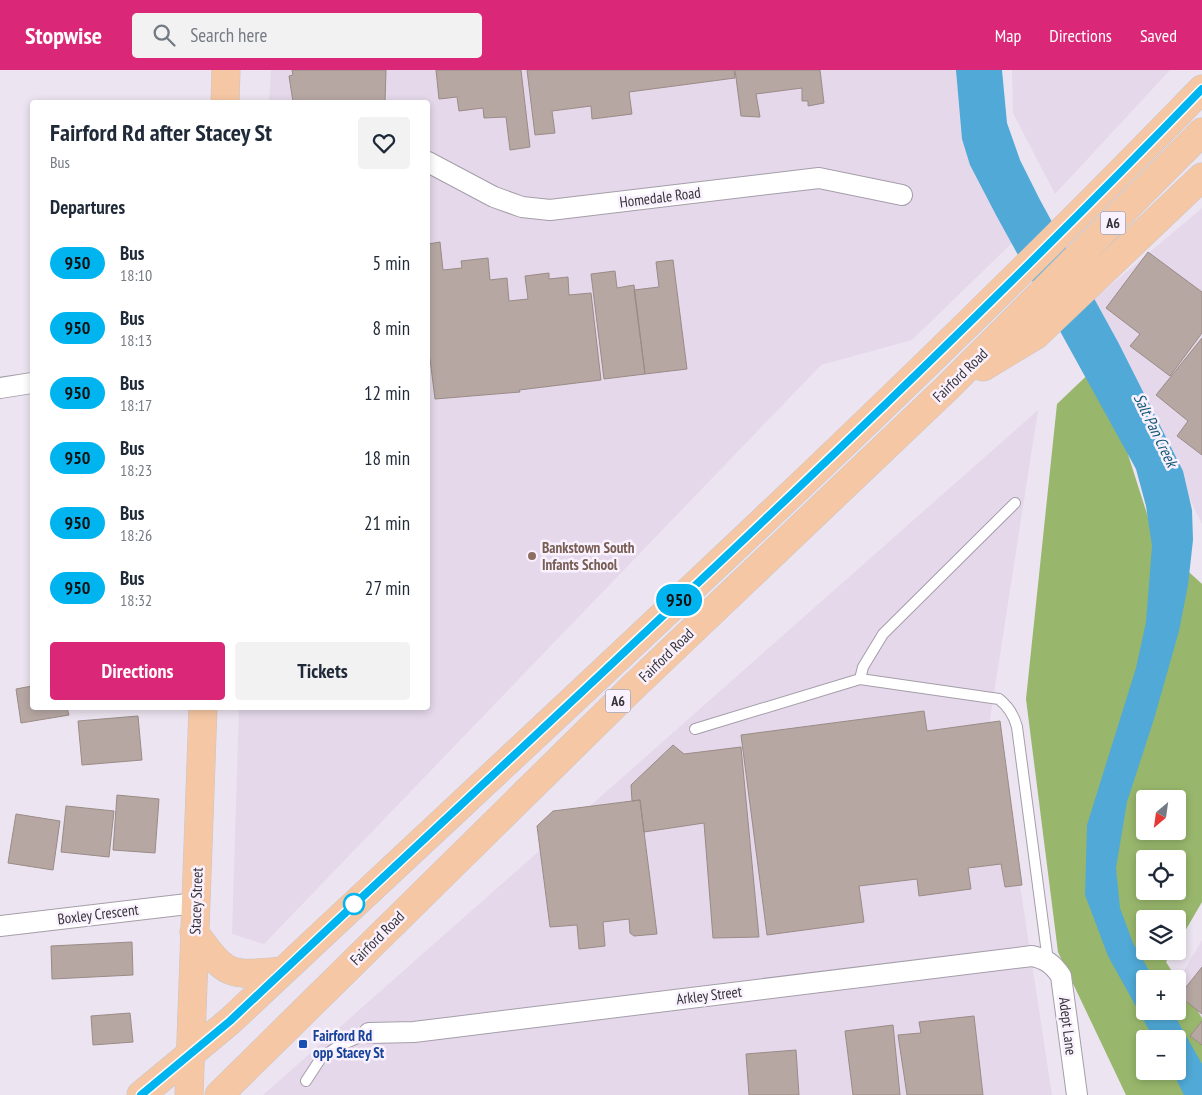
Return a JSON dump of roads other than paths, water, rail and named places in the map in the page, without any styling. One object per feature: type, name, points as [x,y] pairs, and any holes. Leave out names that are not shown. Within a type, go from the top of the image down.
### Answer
[{"type":"highway","points":[[225,100],[226,70]]},
{"type":"highway","name":"Fairford Road","points":[[141,1095],[230,1021],[794,492],[1008,286],[1202,89]]},
{"type":"highway","name":"Fairford Road","points":[[218,1095],[631,689],[948,387],[1029,324],[1202,132]]},
{"type":"highway","points":[[1029,324],[1202,177]]},
{"type":"highway","name":"Stacey Street","points":[[190,1095],[202,710]]},
{"type":"highway","points":[[194,932],[214,958],[232,972],[242,974],[283,971]]},
{"type":"street","name":"Homedale Road","points":[[430,163],[494,197],[522,207],[550,210],[819,178],[902,195]]},
{"type":"street","points":[[0,388],[30,383]]},
{"type":"street","name":"Boxley Crescent","points":[[0,926],[196,903]]},
{"type":"street","name":"Arkley Street","points":[[369,1033],[424,1031],[1022,957],[1041,958],[1048,961]]},
{"type":"street","name":"Adept Lane","points":[[1048,961],[1061,976],[1076,1095]]},
{"type":"lane","points":[[860,679],[863,667],[884,634],[1015,503]]},
{"type":"lane","points":[[695,729],[860,679],[999,699],[1010,709],[1015,717],[1017,727],[1048,961]]},
{"type":"lane","points":[[306,1081],[320,1058],[337,1047],[369,1033]]},
{"type":"water","name":"Salt Pan Creek","points":[[956,70],[1002,70],[1007,123],[1020,160],[1118,342],[1183,471],[1192,510],[1193,540],[1188,585],[1179,631],[1154,719],[1127,802],[1116,868],[1120,908],[1136,948],[1136,960],[1143,960],[1149,970],[1136,970],[1136,1007],[1108,956],[1085,895],[1087,825],[1136,668],[1146,622],[1152,546],[1146,506],[1136,469],[996,215],[970,165],[962,139]]},
{"type":"water","points":[[1143,1020],[1177,1020],[1183,1030],[1149,1030]]},
{"type":"water","points":[[1186,1036],[1202,1064],[1202,1095],[1184,1095],[1176,1080],[1186,1080]]},
{"type":"place","name":"Bankstown South Infants School","points":[[532,556]]},
{"type":"place","name":"Fairford Rd opp Stacey St","points":[[303,1044]]}]
